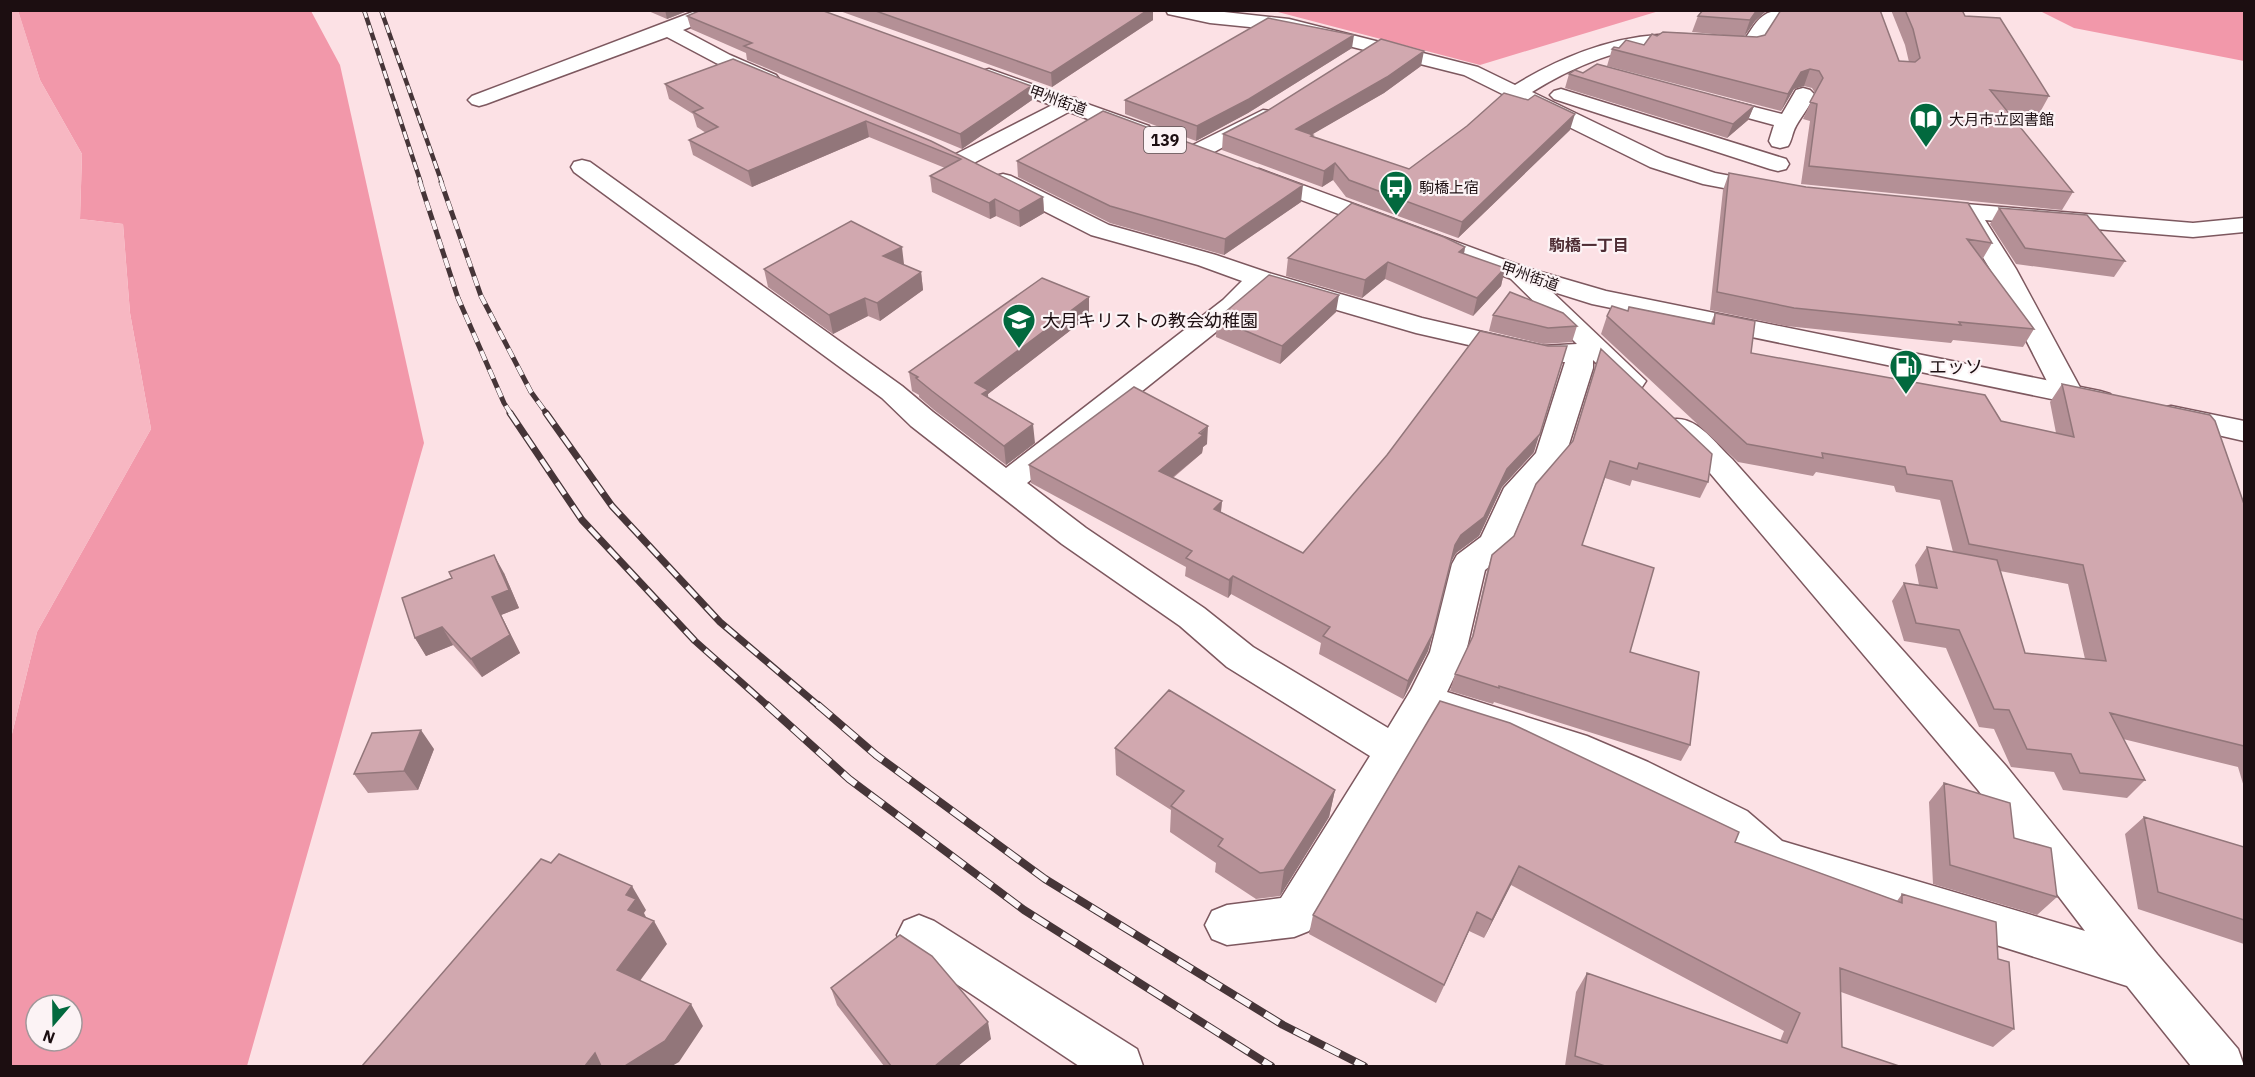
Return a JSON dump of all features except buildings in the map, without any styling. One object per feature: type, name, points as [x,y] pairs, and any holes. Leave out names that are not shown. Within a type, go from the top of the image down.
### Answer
[{"type":"main road","points":[[479,100],[668,30],[715,10]]},
{"type":"main road","points":[[1175,10],[1210,17],[1289,25],[1471,71],[1658,162],[1711,179],[1781,192],[1778,164],[1781,128],[1800,107],[1803,94]]},
{"type":"main road","points":[[1516,93],[1543,76],[1591,55],[1645,42],[1751,45],[1766,21],[1789,10]]},
{"type":"main road","points":[[668,30],[723,59],[787,86]]},
{"type":"main road","points":[[1347,62],[1375,45]]},
{"type":"main road","name":"甲州街道","points":[[967,67],[1219,160]]},
{"type":"main road","points":[[1683,94],[1787,122]]},
{"type":"main road","points":[[1561,96],[1778,164]]},
{"type":"main road","points":[[1197,152],[1257,120],[1283,102]]},
{"type":"main road","points":[[1068,103],[952,155],[1100,230],[1207,260],[1260,279],[1416,325],[1543,354],[1587,350]]},
{"type":"main road","points":[[582,167],[892,392],[922,419],[1074,536],[1104,554],[1192,617],[1240,657],[1394,751]]},
{"type":"main road","name":"甲州街道","points":[[1241,169],[1518,273],[1600,298],[2244,431]]},
{"type":"main road","points":[[1912,206],[2193,230],[2244,225]]},
{"type":"main road","points":[[1968,212],[2003,268],[2068,393]]},
{"type":"main road","points":[[1518,273],[1587,350],[1721,466],[1992,778],[2141,969],[2221,1066]]},
{"type":"main road","points":[[1007,483],[1232,306],[1260,279]]},
{"type":"main road","points":[[1227,925],[1294,916],[1425,699],[1448,652],[1469,564],[1495,544],[1515,496],[1550,457],[1587,350]]},
{"type":"main road","points":[[1425,699],[1456,712],[1573,747],[1634,774],[1733,824],[1769,856],[2141,969]]},
{"type":"main road","points":[[919,935],[1120,1066]]},
{"type":"shaded area","points":[[18,10],[40,80],[82,154],[80,219],[123,224],[130,313],[151,429],[37,632],[11,738],[10,11]]},
{"type":"shaded area","points":[[18,11],[311,11],[340,65],[424,443],[247,1066],[11,1066],[11,738],[37,632],[151,429],[130,313],[123,224],[80,219],[82,154],[40,80]]},
{"type":"shaded area","points":[[1274,11],[1659,11],[1480,65]]},
{"type":"shaded area","points":[[2040,11],[2244,11],[2244,61],[2074,28]]},
{"type":"railway","points":[[364,10],[421,183]]},
{"type":"railway","points":[[381,10],[442,183]]},
{"type":"railway","points":[[420,182],[458,298],[511,414]]},
{"type":"railway","points":[[441,182],[481,296],[531,392],[547,414]]},
{"type":"railway","points":[[510,413],[582,520],[695,641],[769,707]]},
{"type":"railway","points":[[546,413],[612,506],[720,622],[820,707]]},
{"type":"railway","points":[[767,705],[849,779],[1024,910],[1271,1066]]},
{"type":"railway","points":[[818,705],[876,755],[1045,879],[1283,1025],[1364,1066]]},
{"type":"place","name":"大月市立図書館","points":[[1926,148]]},
{"type":"place","name":"駒橋上宿","points":[[1396,216]]},
{"type":"place","name":"大月キリストの教会幼稚園","points":[[1019,349]]},
{"type":"place","name":"エッソ","points":[[1906,395]]},
{"type":"district","name":"駒橋一丁目","points":[[1589,245]]}]
